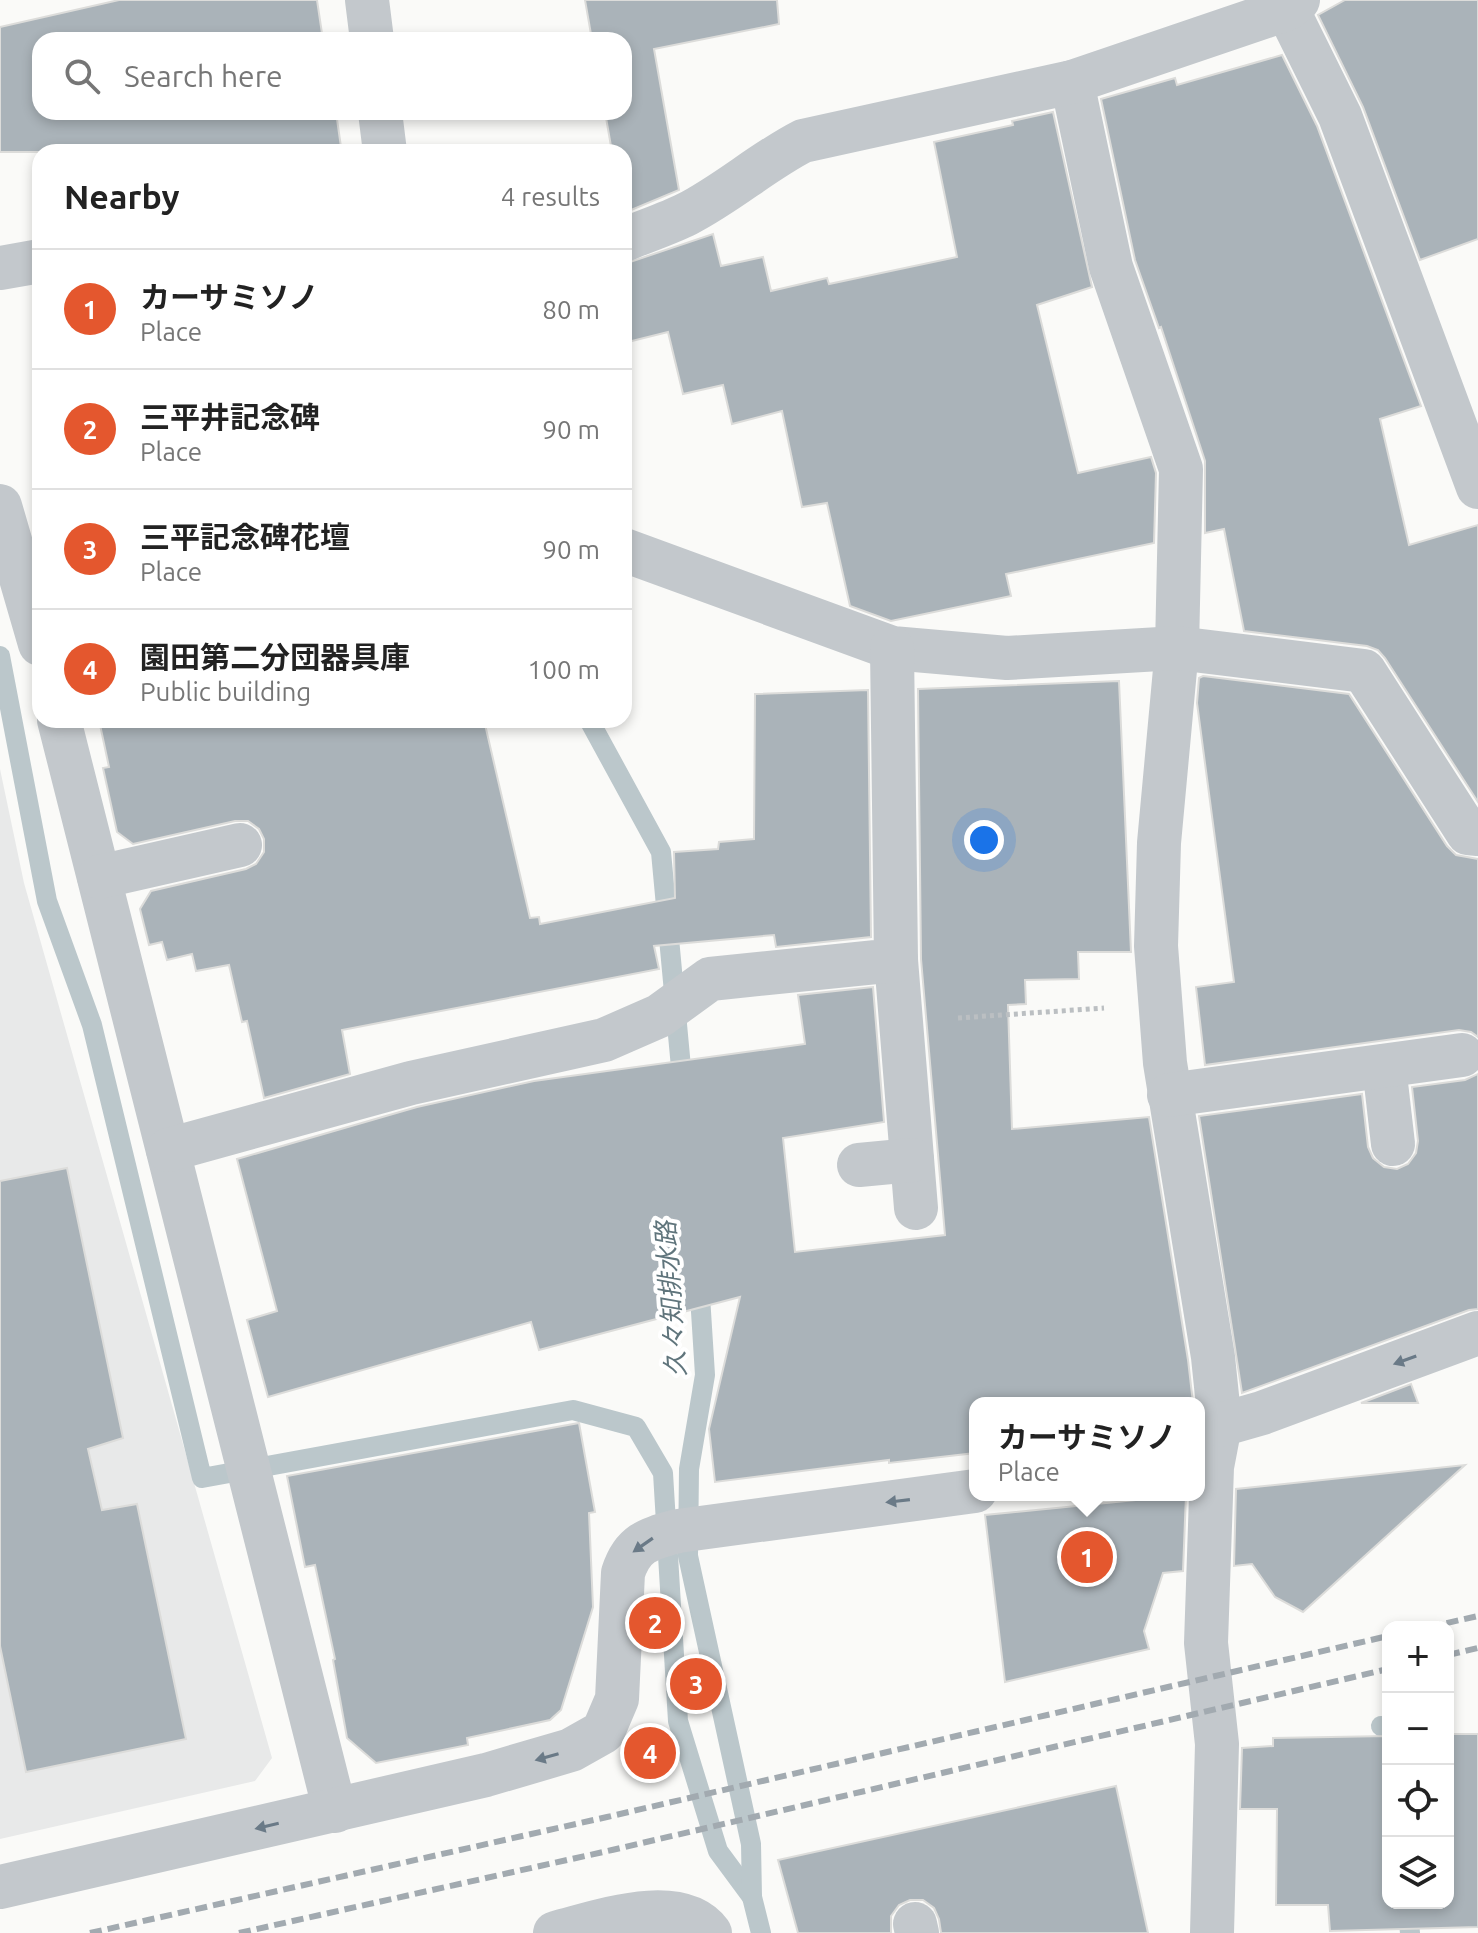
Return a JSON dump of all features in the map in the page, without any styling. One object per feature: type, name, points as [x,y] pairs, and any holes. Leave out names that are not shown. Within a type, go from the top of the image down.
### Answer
[{"type":"street","points":[[367,0],[371,32]]},
{"type":"street","points":[[632,237],[686,215],[726,191],[771,157],[803,141],[1072,82],[1293,4],[1340,116],[1478,487]]},
{"type":"street","points":[[1072,82],[1111,267],[1181,469],[1177,648],[1159,843],[1156,946],[1169,1095],[1213,1357],[1220,1425],[1206,1468],[1206,1643],[1217,1744],[1212,1933]]},
{"type":"street","points":[[381,120],[384,144]]},
{"type":"street","points":[[0,268],[32,262]]},
{"type":"street","points":[[0,506],[32,616]]},
{"type":"street","points":[[632,553],[892,648],[1007,658],[1177,648],[1364,671],[1468,833],[1478,834]]},
{"type":"street","points":[[892,648],[896,960],[916,1208]]},
{"type":"street","points":[[61,728],[335,1811]]},
{"type":"street","points":[[99,877],[240,845]]},
{"type":"street","points":[[168,1150],[411,1083],[604,1040],[659,1016],[710,979],[896,960]]},
{"type":"street","points":[[1169,1095],[1462,1055]]},
{"type":"street","points":[[1384,1066],[1393,1144]]},
{"type":"street","points":[[859,1165],[912,1160]]},
{"type":"street","points":[[1220,1425],[1262,1413],[1478,1333]]},
{"type":"street","points":[[0,1887],[486,1775],[571,1750],[603,1732],[617,1699],[623,1573],[629,1556],[647,1540],[678,1531],[969,1492]]},
{"type":"street","points":[[555,1933],[643,1913],[674,1913],[693,1918],[710,1933]]},
{"type":"path","points":[[901,1022],[1160,1004]]},
{"type":"shaded area","points":[[0,769],[24,883],[272,1758],[255,1781],[0,1839]]},
{"type":"building","points":[[119,0],[317,0],[322,32],[32,32],[32,120],[337,120],[341,144],[32,144],[32,152],[0,152],[0,27]]},
{"type":"building","points":[[585,0],[777,0],[779,24],[654,49],[679,190],[632,210],[632,144],[611,144],[606,120],[632,120],[632,32],[591,32]]},
{"type":"building","points":[[1345,0],[1478,0],[1478,239],[1420,260],[1363,107],[1318,15]]},
{"type":"building","points":[[1282,55],[1317,126],[1421,406],[1380,419],[1409,545],[1478,525],[1478,802],[1378,650],[1367,646],[1244,631],[1224,529],[1205,533],[1205,461],[1161,327],[1135,260],[1101,99],[1175,78],[1177,85]]},
{"type":"building","points":[[1053,112],[1092,287],[1037,305],[1078,473],[1151,457],[1156,473],[1154,543],[1006,574],[1011,596],[891,621],[850,606],[827,503],[802,507],[782,411],[732,424],[723,385],[683,394],[668,332],[632,341],[632,261],[713,234],[721,266],[763,257],[771,291],[827,278],[829,284],[957,257],[934,142],[1013,125],[1012,121]]},
{"type":"building","points":[[1203,676],[1349,694],[1447,846],[1456,855],[1478,859],[1478,1037],[1459,1030],[1205,1065],[1196,987],[1234,982],[1197,703],[1199,678]]},
{"type":"building","points":[[1119,681],[1131,952],[1078,952],[1079,979],[1025,980],[1026,1004],[1008,1005],[1012,1129],[1149,1117],[1192,1397],[969,1397],[969,1454],[889,1463],[889,1460],[715,1482],[709,1429],[740,1297],[539,1350],[531,1322],[268,1397],[247,1320],[277,1311],[237,1159],[417,1107],[534,1081],[805,1044],[798,995],[873,987],[884,1122],[783,1138],[795,1252],[945,1235],[921,959],[918,689]]},
{"type":"building","points":[[868,690],[871,937],[776,947],[774,935],[654,946],[659,969],[342,1030],[350,1074],[264,1098],[247,1021],[242,1022],[229,965],[196,971],[192,954],[167,960],[162,942],[149,945],[140,909],[151,891],[256,864],[264,852],[264,839],[259,829],[248,821],[235,821],[133,844],[117,832],[103,768],[109,767],[101,728],[486,728],[530,918],[539,917],[540,924],[675,898],[674,852],[718,849],[719,842],[754,839],[755,694]]},
{"type":"building","points":[[1478,1074],[1478,1309],[1242,1393],[1199,1116],[1362,1094],[1368,1147],[1373,1158],[1384,1167],[1397,1169],[1408,1164],[1416,1153],[1418,1141],[1412,1087],[1465,1080]]},
{"type":"building","points":[[67,1168],[123,1438],[88,1449],[102,1510],[137,1504],[186,1739],[26,1772],[0,1646],[0,1181]]},
{"type":"building","points":[[1411,1384],[1418,1403],[1361,1403]]},
{"type":"building","points":[[579,1423],[595,1512],[589,1513],[593,1607],[561,1710],[550,1720],[467,1738],[468,1745],[376,1763],[347,1738],[335,1659],[315,1565],[305,1567],[287,1476]]},
{"type":"building","points":[[1465,1465],[1303,1612],[1275,1597],[1252,1564],[1234,1566],[1236,1489]]},
{"type":"building","points":[[1126,1501],[1186,1501],[1183,1571],[1163,1573],[1144,1631],[1149,1649],[1005,1682],[985,1515]]},
{"type":"building","points":[[1454,1734],[1478,1734],[1478,1927],[1330,1931],[1328,1905],[1276,1905],[1277,1809],[1240,1809],[1242,1748],[1273,1746],[1273,1738],[1382,1736],[1382,1909],[1454,1909]]},
{"type":"building","points":[[1116,1786],[1148,1933],[941,1933],[934,1908],[923,1900],[910,1900],[899,1905],[891,1916],[891,1933],[798,1933],[778,1860]]},
{"type":"waterway","points":[[0,656],[47,901],[92,1025],[202,1478],[573,1410],[636,1427],[663,1473],[678,1721],[718,1851],[752,1897]]},
{"type":"waterway","name":"久々知排水路","points":[[593,728],[661,852],[683,1089]]},
{"type":"waterway","name":"久々知排水路","points":[[699,1280],[705,1375],[689,1469],[688,1556],[751,1844],[752,1897],[761,1933]]},
{"type":"waterway","points":[[1408,1909],[1410,1933]]},
{"type":"railway","points":[[1454,1621],[1478,1616]]},
{"type":"railway","points":[[90,1933],[1382,1637]]},
{"type":"railway","points":[[1454,1654],[1478,1648]]},
{"type":"railway","points":[[239,1933],[612,1850],[1382,1670]]},
{"type":"place","name":"カーサミソノ","points":[[1087,1557]]},
{"type":"place","name":"三平井記念碑","points":[[655,1623]]},
{"type":"place","name":"三平記念碑花壇","points":[[696,1684]]},
{"type":"place","name":"園田第二分団器具庫","points":[[650,1753]]}]
